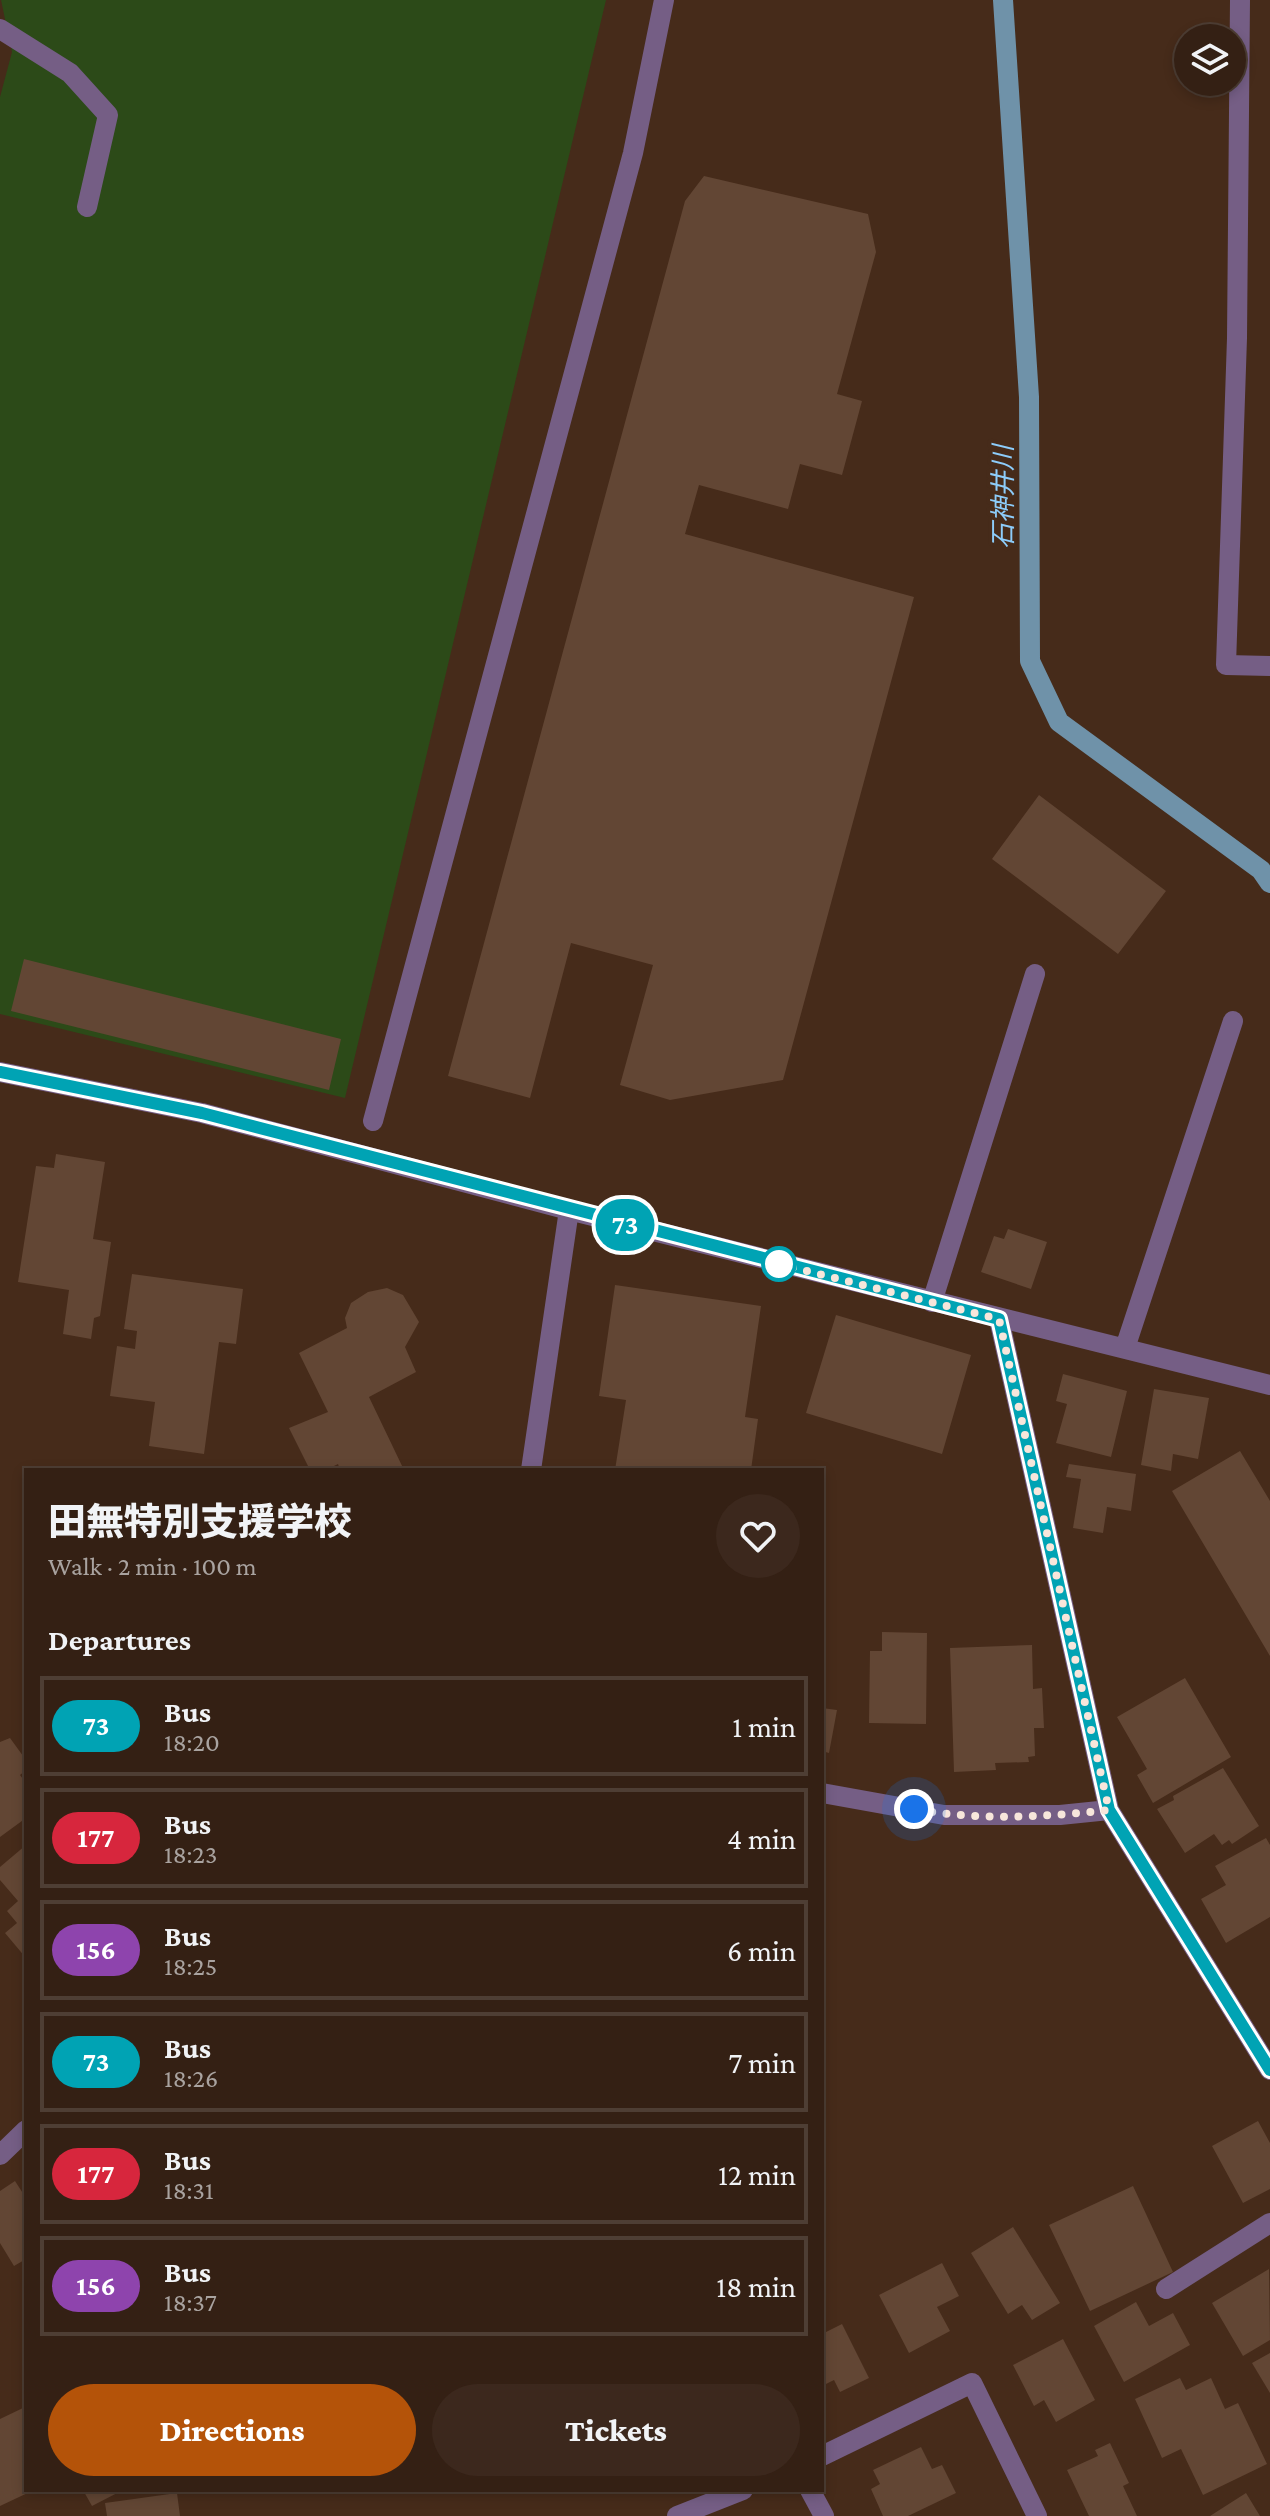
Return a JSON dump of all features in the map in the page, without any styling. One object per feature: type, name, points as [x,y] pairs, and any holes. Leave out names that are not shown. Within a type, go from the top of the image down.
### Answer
[{"type":"street","points":[[373,1121],[633,153],[664,0]]},
{"type":"street","points":[[1240,0],[1237,338],[1226,665],[1270,666]]},
{"type":"street","points":[[0,29],[70,73],[108,115],[87,207]]},
{"type":"street","points":[[932,1302],[1035,974]]},
{"type":"street","points":[[1125,1348],[1233,1021]]},
{"type":"street","points":[[0,1072],[202,1113],[569,1210],[1125,1348],[1268,1388]]},
{"type":"street","points":[[531,1468],[569,1210]]},
{"type":"street","points":[[999,1319],[1109,1810],[1270,2070]]},
{"type":"street","points":[[824,1793],[944,1815],[1060,1815],[1109,1810]]},
{"type":"street","points":[[0,2155],[24,2132]]},
{"type":"street","points":[[1166,2289],[1270,2223]]},
{"type":"street","points":[[824,2455],[972,2383],[1037,2516]]},
{"type":"street","points":[[677,2516],[738,2492]]},
{"type":"street","points":[[811,2492],[824,2516]]},
{"type":"green space","points":[[1,0],[606,0],[345,1098],[0,1014],[0,97],[12,52]]},
{"type":"building","points":[[704,176],[868,214],[876,252],[837,394],[862,401],[842,475],[800,464],[788,509],[699,485],[685,534],[914,597],[783,1080],[670,1100],[620,1085],[653,965],[571,943],[530,1098],[448,1076],[685,201]]},
{"type":"building","points":[[1039,795],[1166,891],[1118,954],[992,859]]},
{"type":"building","points":[[24,959],[341,1039],[329,1090],[11,1011]]},
{"type":"building","points":[[56,1154],[105,1162],[93,1239],[111,1242],[100,1316],[94,1318],[91,1339],[63,1334],[69,1290],[18,1282],[36,1166],[54,1168]]},
{"type":"building","points":[[1008,1229],[1047,1242],[1031,1289],[981,1272],[994,1236],[1004,1239]]},
{"type":"building","points":[[132,1274],[243,1289],[236,1344],[219,1342],[204,1454],[149,1446],[155,1402],[110,1396],[117,1346],[135,1349],[137,1331],[124,1329]]},
{"type":"building","points":[[615,1285],[761,1306],[745,1417],[758,1419],[751,1468],[615,1468],[626,1400],[599,1396]]},
{"type":"building","points":[[387,1288],[403,1295],[419,1322],[405,1347],[416,1372],[369,1397],[403,1468],[339,1468],[338,1464],[330,1468],[309,1468],[289,1428],[328,1412],[299,1353],[347,1328],[345,1318],[351,1303],[368,1292]]},
{"type":"building","points":[[836,1315],[971,1355],[942,1454],[806,1413]]},
{"type":"building","points":[[1063,1374],[1127,1391],[1111,1457],[1056,1443],[1067,1404],[1056,1401]]},
{"type":"building","points":[[1154,1389],[1209,1398],[1198,1459],[1173,1454],[1171,1471],[1141,1465]]},
{"type":"building","points":[[1240,1451],[1270,1501],[1270,1656],[1172,1491]]},
{"type":"building","points":[[1069,1464],[1136,1474],[1131,1511],[1107,1507],[1103,1533],[1073,1528],[1081,1479],[1066,1477]]},
{"type":"building","points":[[882,1632],[927,1633],[926,1724],[869,1723],[870,1651],[882,1651]]},
{"type":"building","points":[[1032,1645],[1033,1689],[1042,1688],[1044,1728],[1034,1728],[1035,1756],[1028,1757],[1029,1762],[995,1763],[996,1770],[954,1772],[950,1648]]},
{"type":"building","points":[[1185,1678],[1231,1757],[1153,1803],[1137,1775],[1147,1769],[1117,1717]]},
{"type":"building","points":[[824,1708],[837,1710],[829,1753],[824,1752]]},
{"type":"building","points":[[10,1738],[24,1757],[24,1772],[20,1775],[24,1780],[24,1819],[0,1837],[0,1742]]},
{"type":"building","points":[[1223,1768],[1259,1826],[1232,1844],[1229,1840],[1222,1845],[1214,1834],[1185,1853],[1157,1809],[1174,1800],[1173,1796]]},
{"type":"building","points":[[1266,1838],[1270,1845],[1270,1917],[1226,1943],[1201,1899],[1226,1885],[1215,1866]]},
{"type":"building","points":[[24,1847],[24,1956],[5,1933],[17,1923],[7,1911],[18,1901],[0,1880],[0,1867]]},
{"type":"building","points":[[1258,2121],[1270,2143],[1270,2189],[1243,2203],[1212,2146]]},
{"type":"building","points":[[15,2181],[24,2195],[24,2260],[14,2266],[0,2243],[0,2191]]},
{"type":"building","points":[[1133,2186],[1173,2272],[1090,2311],[1049,2225]]},
{"type":"building","points":[[1013,2227],[1060,2303],[1032,2320],[1022,2305],[1008,2314],[971,2253]]},
{"type":"building","points":[[942,2263],[959,2296],[937,2307],[950,2331],[909,2353],[879,2295]]},
{"type":"building","points":[[1269,2269],[1270,2340],[1243,2356],[1212,2303]]},
{"type":"building","points":[[1136,2302],[1149,2326],[1173,2313],[1190,2345],[1124,2382],[1094,2326]]},
{"type":"building","points":[[842,2324],[869,2378],[840,2392],[834,2380],[824,2385],[824,2333]]},
{"type":"building","points":[[1063,2339],[1095,2400],[1056,2422],[1044,2400],[1034,2406],[1013,2365]]},
{"type":"building","points":[[1270,2353],[1270,2393],[1252,2363]]},
{"type":"building","points":[[1180,2378],[1186,2390],[1211,2378],[1225,2409],[1238,2403],[1267,2464],[1203,2495],[1181,2449],[1162,2458],[1135,2399]]},
{"type":"building","points":[[24,2407],[24,2492],[30,2492],[0,2506],[0,2419]]},
{"type":"building","points":[[1110,2443],[1129,2483],[1123,2486],[1137,2516],[1089,2516],[1067,2470],[1098,2456],[1095,2450]]},
{"type":"building","points":[[921,2447],[932,2469],[942,2465],[956,2493],[908,2516],[883,2516],[871,2489],[880,2484],[873,2470]]},
{"type":"building","points":[[84,2492],[119,2492],[92,2506]]},
{"type":"building","points":[[177,2493],[180,2516],[107,2516],[105,2503]]},
{"type":"building","points":[[1246,2493],[1260,2516],[1210,2516]]},
{"type":"waterway","name":"石神井川","points":[[1003,0],[1029,397],[1030,661],[1059,722],[1261,870],[1270,883]]},
{"type":"bus line","name":"73","points":[[0,1072],[202,1113],[999,1319],[1109,1810],[1270,2070]]},
{"type":"route","points":[[779,1264],[999,1319],[1109,1810],[1060,1815],[944,1815],[914,1809]]}]
